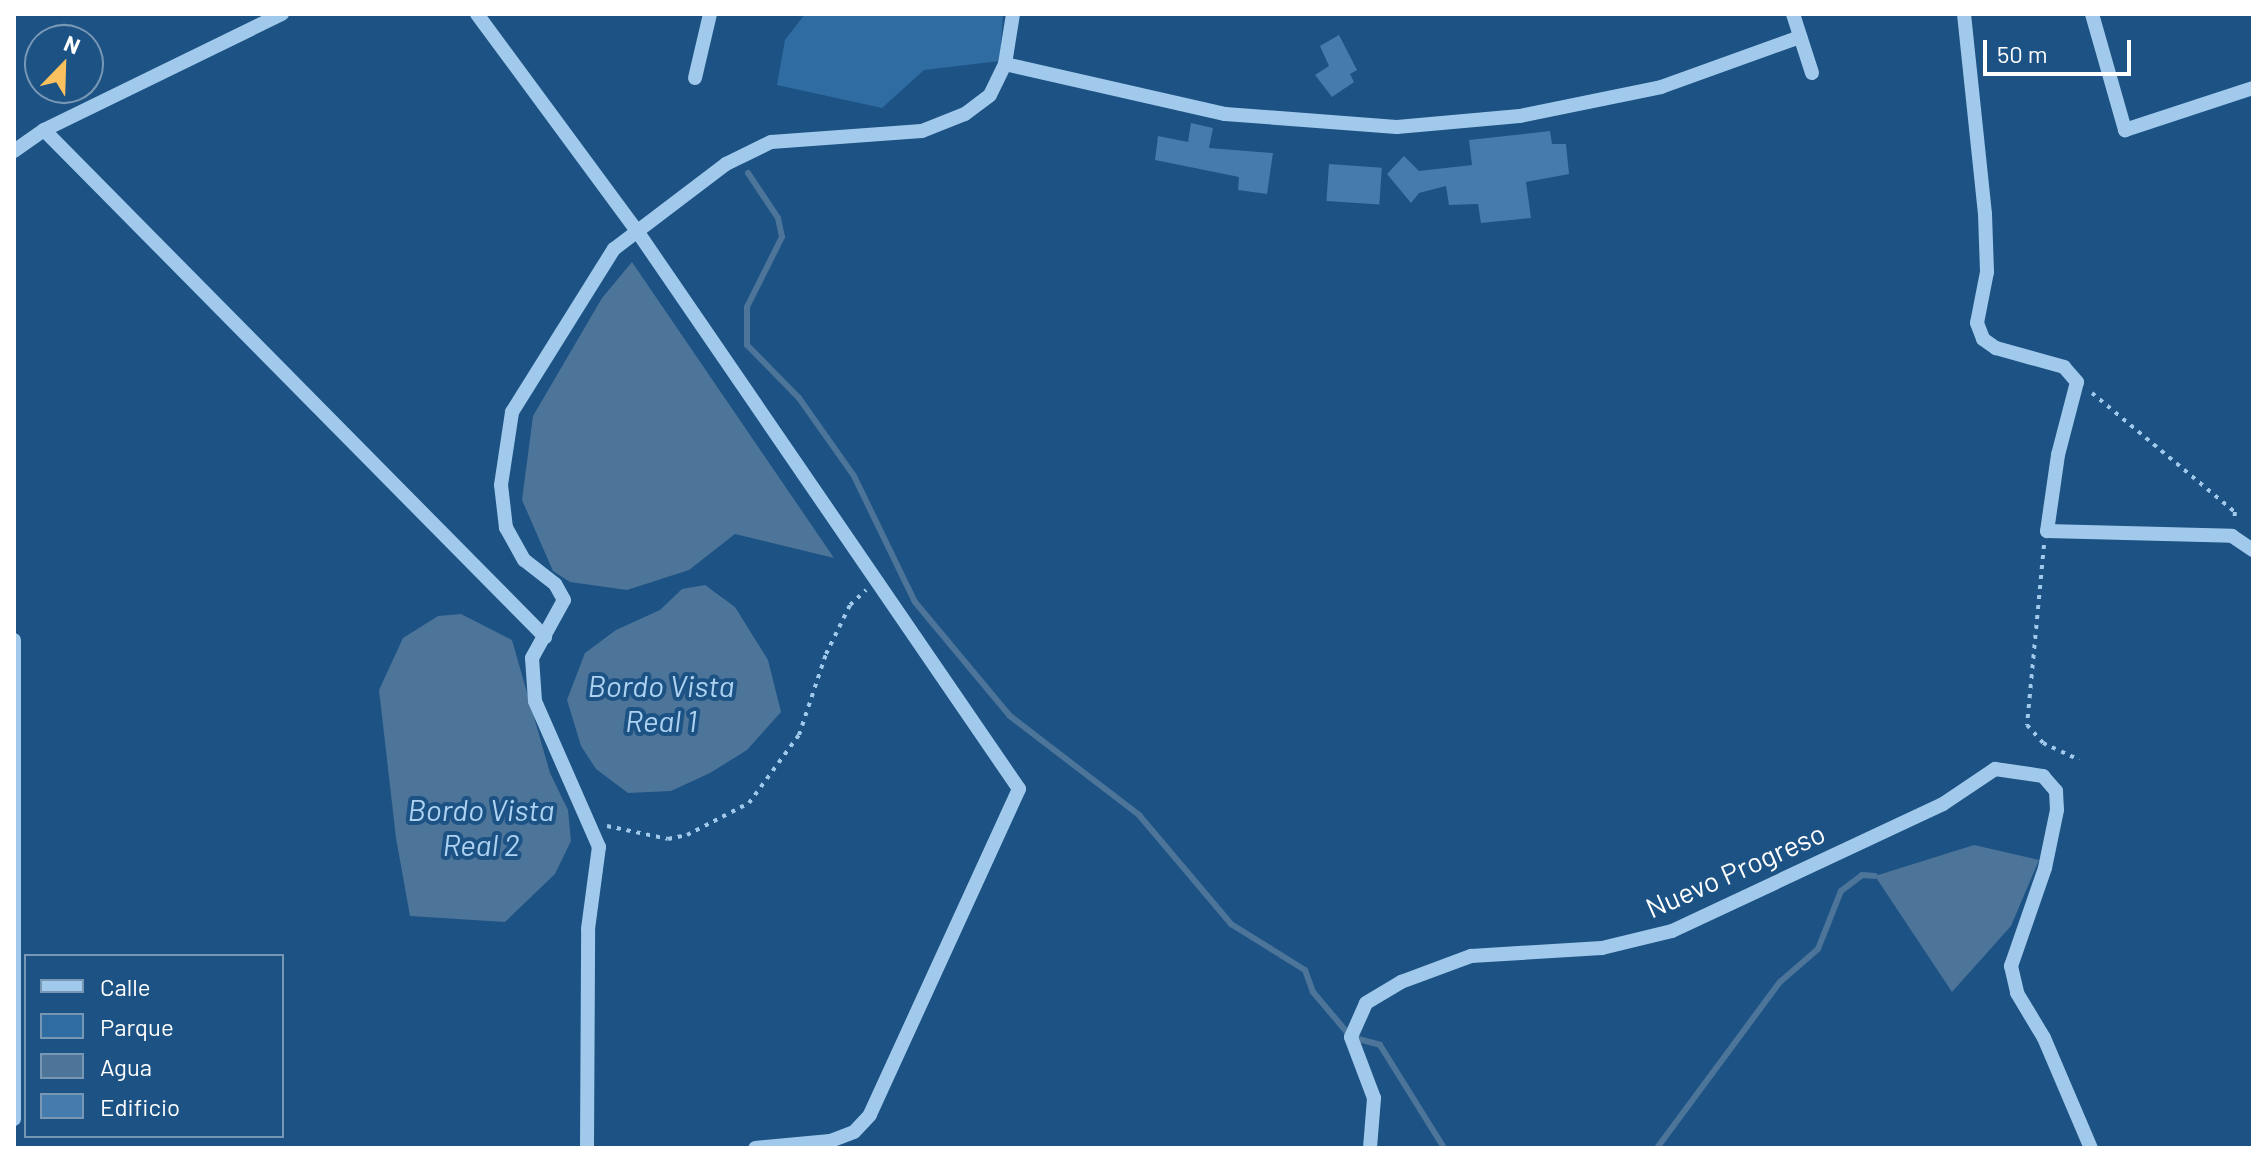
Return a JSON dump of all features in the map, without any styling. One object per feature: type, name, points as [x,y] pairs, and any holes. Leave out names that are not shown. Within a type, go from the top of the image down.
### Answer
[{"type":"street","points":[[14,151],[44,130],[282,14]]},
{"type":"street","points":[[477,14],[637,231],[1019,789],[870,1115],[854,1132],[830,1141],[755,1148]]},
{"type":"street","points":[[695,78],[710,14]]},
{"type":"street","points":[[587,1148],[588,929],[600,866],[590,819],[535,701],[532,658],[564,600],[555,584],[524,560],[506,528],[501,485],[512,412],[614,249],[726,164],[771,142],[922,131],[965,114],[990,95],[1005,64],[1013,14]]},
{"type":"street","points":[[1793,14],[1812,73]]},
{"type":"street","points":[[1964,14],[1985,214],[1987,272],[1977,323],[1983,339],[1996,348],[2064,367],[2077,382],[2058,455],[2047,531],[2232,536],[2253,550]]},
{"type":"street","points":[[2092,14],[2125,130],[2253,88]]},
{"type":"street","points":[[1005,64],[1225,114],[1397,127],[1520,116],[1661,87],[1800,37]]},
{"type":"street","points":[[44,130],[545,637]]},
{"type":"street","points":[[14,640],[14,1119]]},
{"type":"street","name":"Nuevo Progreso","points":[[1370,1148],[1374,1098],[1351,1037],[1366,1003],[1401,982],[1471,956],[1602,948],[1672,931],[1943,804],[1995,769],[2043,776],[2056,791],[2057,810],[2045,868],[2011,966],[2017,993],[2056,1063],[2091,1148]]},
{"type":"path","points":[[2077,382],[2235,512],[2232,536]]},
{"type":"path","points":[[2047,531],[2039,562],[2027,725],[2043,743],[2079,760]]},
{"type":"path","points":[[590,819],[630,834],[668,839],[687,835],[749,803],[799,735],[826,654],[862,591]]},
{"type":"green space","points":[[805,14],[1003,14],[1000,61],[924,70],[882,108],[777,85],[785,40]]},
{"type":"water","points":[[632,262],[834,558],[735,534],[689,570],[627,590],[570,582],[553,571],[522,500],[533,416],[602,298]]},
{"type":"water","name":"Bordo Vista Real 1","points":[[705,585],[735,607],[768,660],[781,712],[747,750],[710,773],[671,791],[628,793],[596,769],[581,746],[567,700],[585,653],[616,630],[660,610],[682,589]]},
{"type":"water","name":"Bordo Vista Real 2","points":[[461,614],[512,640],[550,773],[568,810],[571,841],[555,874],[505,922],[410,916],[396,838],[379,690],[403,638],[438,616]]},
{"type":"water","points":[[1974,845],[2039,860],[2011,926],[1952,992],[1875,876]]},
{"type":"building","points":[[1339,35],[1357,70],[1350,74],[1354,82],[1332,97],[1315,75],[1329,66],[1320,46]]},
{"type":"building","points":[[1191,123],[1213,128],[1209,148],[1273,153],[1267,194],[1238,190],[1239,177],[1155,160],[1158,136],[1188,142]]},
{"type":"building","points":[[1550,131],[1552,144],[1566,144],[1569,174],[1526,182],[1531,218],[1481,223],[1478,204],[1449,205],[1446,186],[1419,193],[1411,203],[1387,174],[1404,156],[1419,171],[1472,165],[1469,140]]},
{"type":"building","points":[[1329,164],[1382,168],[1379,205],[1326,201]]},
{"type":"waterway","points":[[748,173],[778,218],[782,237],[747,307],[747,345],[799,398],[854,476],[915,602],[1010,716],[1139,815],[1231,924],[1305,970],[1313,992],[1351,1037],[1380,1045],[1444,1148]]},
{"type":"waterway","points":[[1657,1148],[1780,982],[1818,949],[1841,891],[1862,875],[1875,876]]}]
